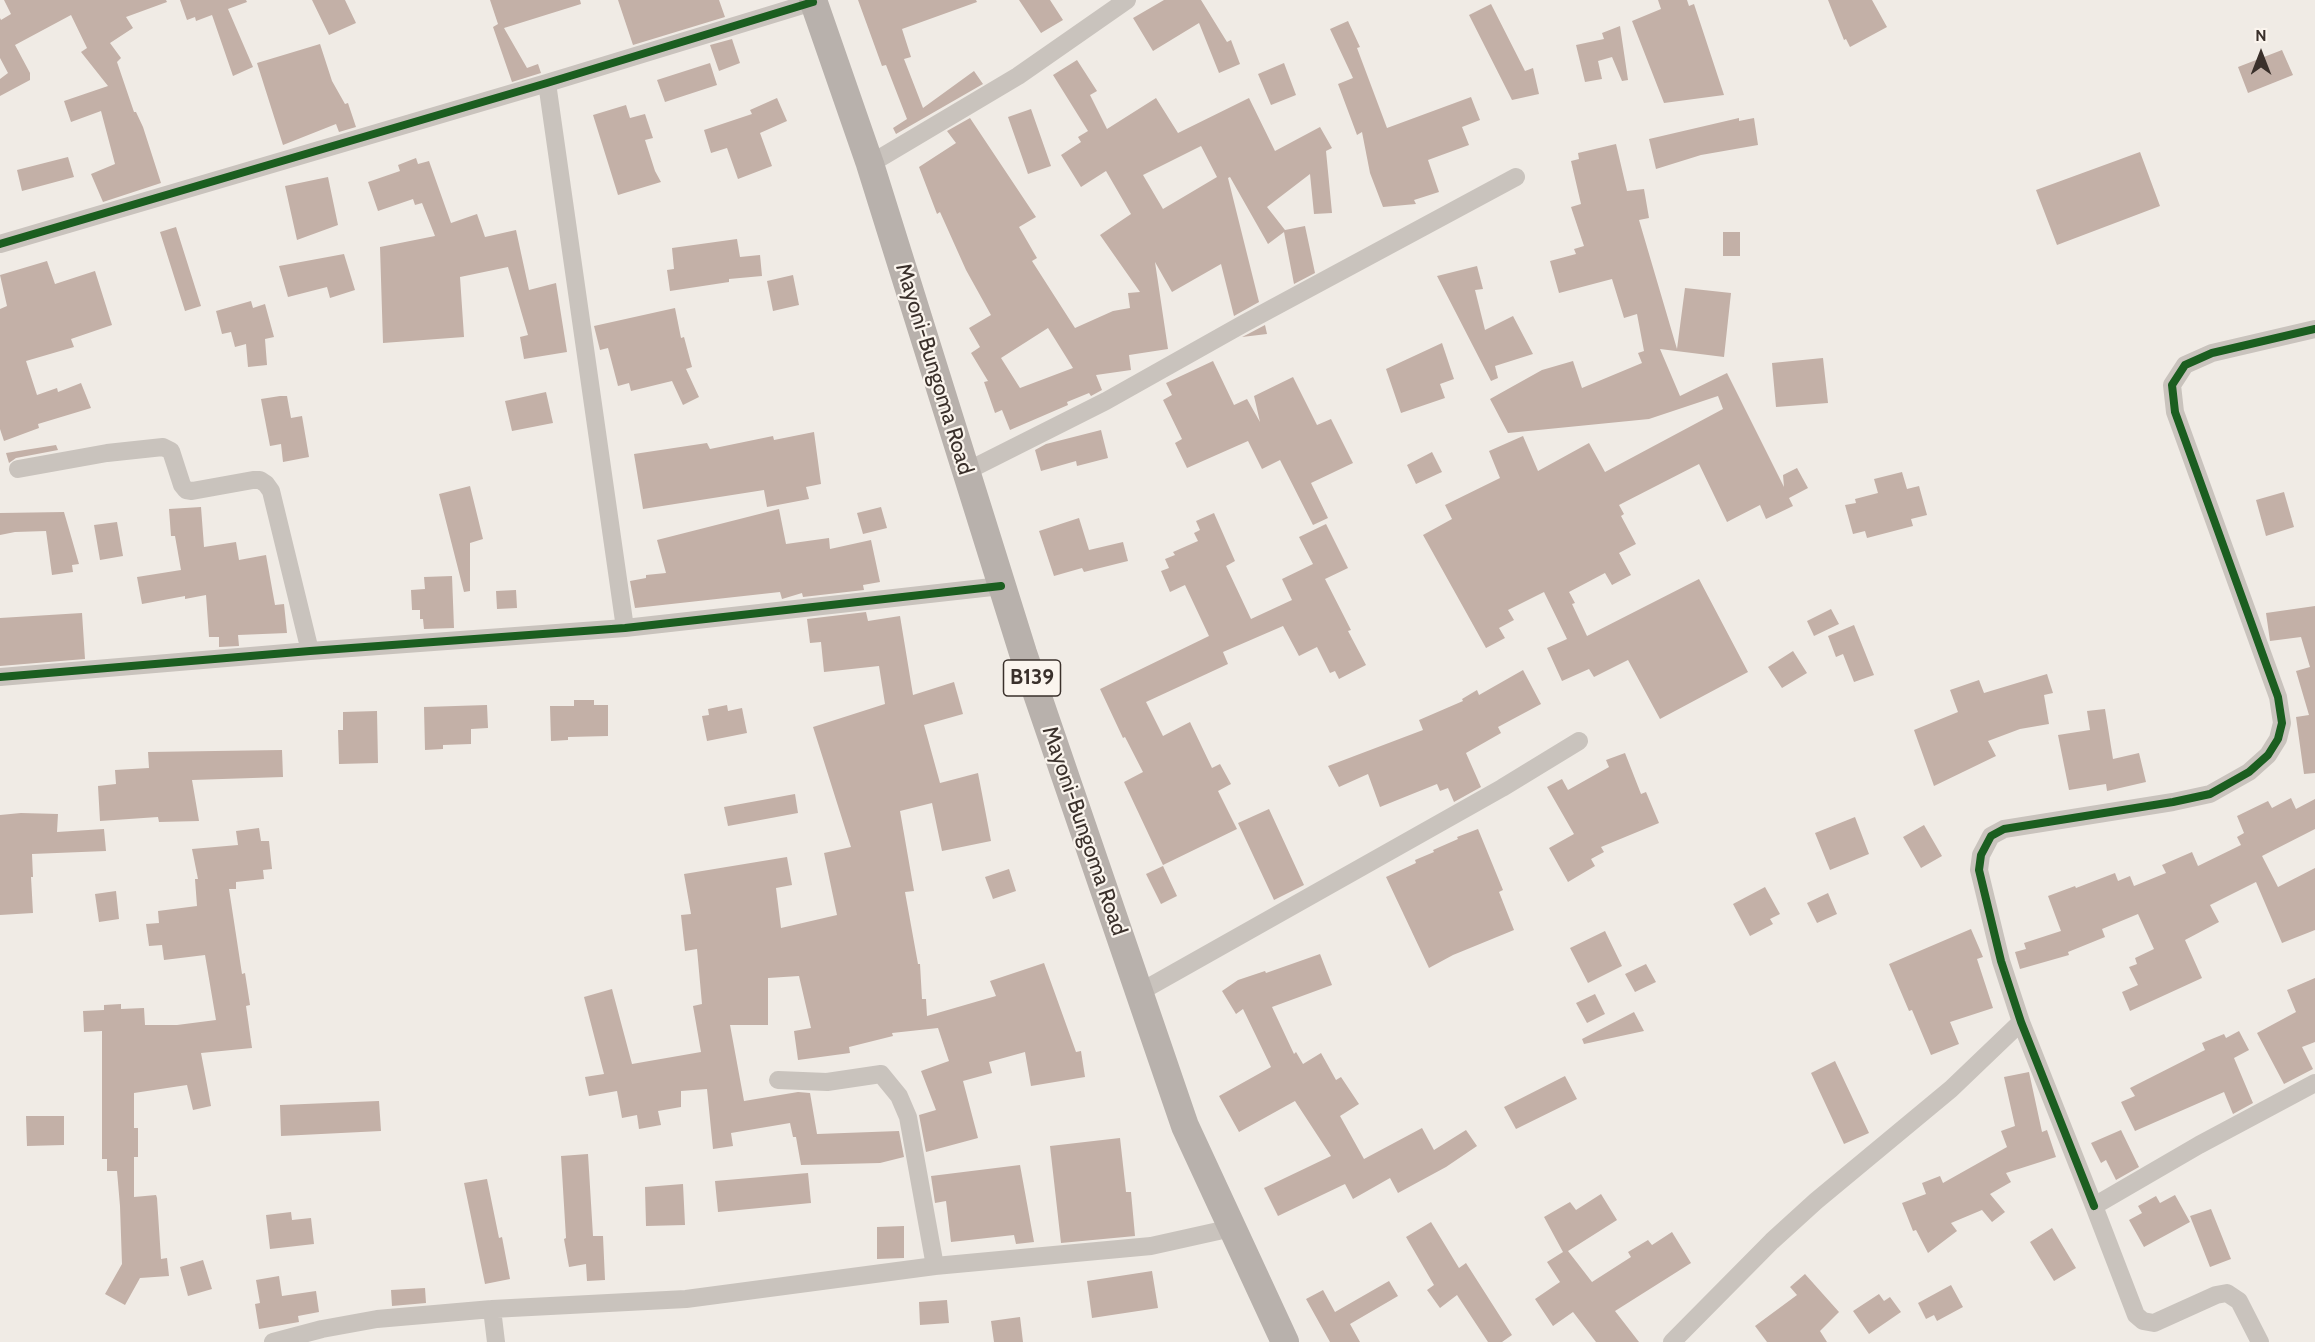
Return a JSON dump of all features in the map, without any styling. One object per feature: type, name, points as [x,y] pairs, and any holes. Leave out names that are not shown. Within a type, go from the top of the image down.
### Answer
[{"type":"main road","name":"Mayoni-Bungoma Road","points":[[813,1],[870,164],[1001,586],[1185,1126],[1285,1342]]},
{"type":"street","points":[[870,164],[1018,76],[1127,0]]},
{"type":"street","points":[[0,244],[547,84],[813,1]]},
{"type":"street","points":[[547,84],[625,628]]},
{"type":"street","points":[[967,471],[1106,401],[1243,324],[1516,177]]},
{"type":"street","points":[[2260,1342],[2239,1301],[2227,1293],[2216,1294],[2154,1323],[2143,1321],[2136,1315],[2021,1023],[2001,961],[1979,870],[1981,855],[1991,836],[2004,829],[2210,794],[2249,772],[2268,755],[2278,739],[2283,723],[2278,697],[2175,412],[2172,385],[2185,365],[2212,353],[2315,329]]},
{"type":"street","points":[[18,469],[107,453],[163,447],[171,451],[182,485],[186,490],[260,480],[271,491],[310,651]]},
{"type":"street","points":[[0,677],[625,628],[1001,586]]},
{"type":"street","points":[[1140,992],[1502,788],[1579,741]]},
{"type":"street","points":[[1672,1342],[1772,1241],[1816,1201],[1951,1089],[2021,1023]]},
{"type":"street","points":[[778,1080],[827,1082],[881,1074],[899,1096],[908,1117],[935,1266]]},
{"type":"street","points":[[2094,1206],[2199,1145],[2315,1083]]},
{"type":"street","points":[[273,1342],[322,1329],[376,1319],[492,1309],[686,1299],[935,1266],[1151,1245],[1232,1228]]},
{"type":"street","points":[[492,1309],[496,1342]]},
{"type":"building","points":[[4,0],[166,0],[167,2],[126,17],[133,28],[110,43],[121,58],[117,62],[134,112],[143,127],[161,183],[103,202],[91,174],[115,164],[101,111],[71,122],[64,101],[108,86],[81,52],[87,48],[71,15],[15,45],[30,73],[30,80],[0,96],[0,79],[8,73],[0,58],[0,18],[1,20],[11,14]]},
{"type":"building","points":[[180,0],[246,0],[247,2],[228,9],[253,67],[233,76],[212,15],[196,21],[195,17],[187,20]]},
{"type":"building","points":[[312,0],[345,0],[356,23],[329,35]]},
{"type":"building","points":[[490,0],[580,0],[581,4],[504,28],[527,68],[538,64],[541,73],[512,82],[493,27],[498,24]]},
{"type":"building","points":[[618,0],[719,0],[725,17],[633,45]]},
{"type":"building","points":[[858,0],[976,0],[977,2],[902,29],[911,57],[904,59],[923,108],[974,71],[983,84],[896,134],[893,128],[907,119],[886,65],[882,66]]},
{"type":"building","points":[[1019,0],[1050,0],[1063,20],[1041,33]]},
{"type":"building","points":[[1164,0],[1201,0],[1227,42],[1231,40],[1240,64],[1219,73],[1199,23],[1153,51],[1133,18]]},
{"type":"building","points":[[1658,0],[1687,0],[1689,6],[1694,4],[1724,95],[1664,103],[1632,21],[1661,9]]},
{"type":"building","points":[[1828,0],[1872,0],[1887,27],[1850,47],[1846,39],[1844,40]]},
{"type":"building","points":[[1491,4],[1525,71],[1533,68],[1539,94],[1512,100],[1469,15]]},
{"type":"building","points":[[1348,21],[1360,47],[1357,48],[1387,128],[1471,97],[1480,120],[1462,127],[1469,145],[1428,160],[1439,192],[1414,200],[1416,204],[1383,207],[1370,173],[1362,132],[1357,135],[1338,84],[1353,78],[1330,29]]},
{"type":"building","points":[[1620,26],[1628,80],[1622,81],[1612,57],[1598,61],[1602,79],[1585,82],[1576,45],[1604,39],[1602,33]]},
{"type":"building","points":[[732,39],[740,63],[719,71],[710,45]]},
{"type":"building","points":[[320,44],[332,81],[345,104],[348,103],[356,127],[339,132],[336,124],[283,145],[257,63]]},
{"type":"building","points":[[2282,50],[2293,75],[2248,93],[2238,67]]},
{"type":"building","points":[[1077,60],[1097,91],[1090,95],[1107,129],[1156,98],[1178,133],[1249,98],[1275,151],[1320,127],[1332,148],[1326,151],[1332,213],[1314,214],[1310,174],[1267,207],[1285,230],[1305,226],[1315,273],[1294,284],[1284,232],[1268,244],[1230,177],[1228,178],[1259,302],[1234,316],[1221,264],[1172,292],[1155,262],[1168,349],[1129,355],[1131,370],[1096,375],[1102,390],[1091,396],[1089,393],[1067,402],[1068,405],[1010,430],[1002,410],[995,413],[984,382],[988,381],[971,353],[980,347],[969,328],[991,315],[966,270],[940,212],[937,214],[919,167],[956,143],[947,131],[970,118],[1036,217],[1019,227],[1037,258],[1032,261],[1075,328],[1113,311],[1130,308],[1128,293],[1140,292],[1100,235],[1131,214],[1106,171],[1081,187],[1061,155],[1081,142],[1078,137],[1088,131],[1053,75]],"holes":[[[1201,146],[1217,177],[1163,209],[1143,175]],[[1048,328],[1073,368],[1020,388],[1001,358]]]},
{"type":"building","points":[[710,63],[717,85],[665,102],[657,80]]},
{"type":"building","points":[[1284,63],[1296,95],[1271,105],[1258,74]]},
{"type":"building","points":[[777,98],[787,121],[760,133],[772,166],[738,179],[727,148],[711,153],[704,130],[752,114],[750,110]]},
{"type":"building","points":[[626,105],[630,118],[645,114],[653,138],[645,140],[661,182],[618,195],[593,115]]},
{"type":"building","points":[[1031,109],[1051,166],[1028,174],[1008,117]]},
{"type":"building","points":[[1739,118],[1739,121],[1754,118],[1758,145],[1701,155],[1656,169],[1649,139]]},
{"type":"building","points":[[1616,144],[1627,191],[1644,189],[1649,218],[1639,220],[1677,349],[1685,288],[1731,293],[1724,357],[1660,349],[1680,396],[1727,373],[1784,487],[1783,475],[1797,468],[1808,488],[1789,498],[1793,506],[1766,519],[1760,505],[1727,522],[1699,464],[1619,505],[1624,514],[1621,516],[1636,544],[1619,553],[1631,575],[1612,585],[1605,573],[1569,592],[1587,636],[1699,579],[1748,672],[1660,719],[1628,660],[1594,677],[1589,669],[1562,681],[1547,648],[1567,639],[1544,592],[1508,610],[1514,620],[1499,628],[1505,638],[1486,648],[1423,535],[1452,519],[1445,505],[1500,478],[1489,451],[1523,436],[1538,471],[1589,443],[1605,472],[1723,409],[1718,396],[1649,419],[1508,433],[1490,399],[1542,370],[1573,361],[1582,388],[1642,363],[1638,353],[1644,351],[1637,314],[1624,318],[1612,279],[1559,293],[1550,261],[1576,254],[1574,249],[1584,246],[1571,207],[1581,204],[1571,161],[1579,159],[1578,153]]},
{"type":"building","points":[[2140,152],[2160,206],[2057,245],[2036,190]]},
{"type":"building","points":[[68,157],[74,177],[22,191],[17,170]]},
{"type":"building","points":[[416,158],[418,164],[429,161],[451,223],[477,214],[485,237],[516,230],[529,290],[556,283],[567,352],[524,359],[520,337],[528,335],[508,267],[460,277],[464,337],[383,343],[380,247],[435,236],[422,203],[415,205],[413,199],[378,211],[368,182],[400,171],[398,165]]},
{"type":"building","points":[[328,177],[338,225],[297,240],[285,186]]},
{"type":"building","points":[[176,227],[201,306],[185,311],[160,232]]},
{"type":"building","points":[[1723,232],[1740,232],[1740,256],[1723,256]]},
{"type":"building","points":[[737,239],[740,257],[760,255],[762,276],[729,279],[729,282],[670,291],[667,270],[674,269],[672,248]]},
{"type":"building","points":[[344,254],[355,290],[330,298],[327,287],[288,297],[279,266]]},
{"type":"building","points":[[47,261],[55,284],[95,271],[112,325],[71,339],[74,347],[26,361],[37,395],[57,388],[58,392],[81,383],[91,408],[38,424],[39,428],[4,441],[0,429],[0,309],[7,306],[0,275]]},
{"type":"building","points":[[1477,266],[1483,289],[1475,290],[1485,330],[1513,316],[1533,354],[1495,366],[1498,378],[1491,381],[1437,276]]},
{"type":"building","points":[[793,275],[799,305],[773,311],[767,281]]},
{"type":"building","points":[[251,301],[253,308],[265,304],[274,337],[265,339],[267,365],[248,367],[246,344],[235,347],[231,332],[222,334],[216,311]]},
{"type":"building","points":[[675,308],[681,338],[684,337],[692,367],[686,369],[699,397],[683,405],[672,381],[631,391],[629,383],[618,386],[608,348],[600,350],[594,326]]},
{"type":"building","points":[[1265,325],[1267,334],[1242,337],[1248,334]]},
{"type":"building","points":[[1442,343],[1454,379],[1440,384],[1445,398],[1401,413],[1386,369]]},
{"type":"building","points":[[1823,358],[1828,403],[1776,407],[1772,363]]},
{"type":"building","points":[[1213,361],[1234,405],[1247,399],[1260,422],[1254,396],[1293,377],[1317,425],[1331,419],[1353,463],[1311,483],[1328,518],[1313,525],[1280,460],[1262,469],[1248,441],[1187,468],[1175,443],[1182,439],[1163,400],[1172,395],[1166,383]]},
{"type":"building","points":[[546,392],[553,423],[512,431],[505,401]]},
{"type":"building","points":[[287,396],[291,418],[302,416],[309,457],[283,462],[281,444],[270,446],[261,399]]},
{"type":"building","points":[[1101,430],[1108,458],[1077,466],[1076,461],[1041,471],[1035,450],[1046,444]]},
{"type":"building","points":[[814,432],[821,484],[806,487],[809,499],[767,507],[764,490],[643,509],[634,454],[707,443],[710,449],[773,436],[774,440]]},
{"type":"building","points":[[56,445],[58,450],[16,458],[9,463],[6,453]]},
{"type":"building","points":[[1432,452],[1442,472],[1416,484],[1407,465]]},
{"type":"building","points":[[1902,472],[1907,489],[1919,486],[1927,515],[1911,519],[1913,526],[1867,538],[1865,531],[1853,534],[1845,505],[1856,503],[1855,499],[1878,493],[1874,479]]},
{"type":"building","points":[[470,486],[483,539],[470,543],[470,591],[464,592],[439,494]]},
{"type":"building","points":[[2284,492],[2294,527],[2266,536],[2256,500]]},
{"type":"building","points":[[201,507],[204,547],[236,542],[239,560],[266,555],[275,605],[284,604],[287,633],[238,635],[239,646],[219,647],[219,637],[209,637],[206,595],[185,599],[185,596],[142,604],[137,577],[181,570],[175,536],[171,536],[169,509]]},
{"type":"building","points":[[881,507],[887,528],[863,534],[857,513]]},
{"type":"building","points":[[779,509],[786,544],[829,538],[830,549],[871,540],[880,582],[863,585],[864,590],[803,597],[802,593],[782,599],[780,592],[635,608],[630,581],[646,578],[646,575],[666,573],[657,540]]},
{"type":"building","points":[[64,512],[79,564],[72,565],[73,572],[52,575],[46,531],[0,535],[0,513]]},
{"type":"building","points":[[1214,513],[1235,561],[1226,566],[1251,619],[1292,600],[1282,579],[1313,564],[1299,537],[1326,524],[1348,568],[1325,579],[1366,665],[1339,679],[1335,671],[1330,673],[1317,647],[1299,656],[1283,626],[1223,652],[1228,664],[1146,702],[1163,736],[1190,722],[1212,768],[1220,764],[1231,784],[1218,791],[1237,829],[1163,865],[1124,782],[1143,772],[1125,737],[1123,738],[1100,689],[1209,636],[1185,585],[1170,592],[1161,571],[1169,568],[1165,559],[1175,555],[1173,552],[1198,541],[1194,533],[1200,530],[1196,521]]},
{"type":"building","points":[[1079,518],[1089,550],[1123,542],[1128,561],[1084,572],[1082,568],[1054,576],[1039,531]]},
{"type":"building","points":[[117,522],[123,556],[100,560],[94,525]]},
{"type":"building","points":[[452,576],[454,628],[424,629],[423,619],[420,619],[420,610],[412,610],[411,590],[425,589],[424,577]]},
{"type":"building","points":[[516,590],[517,608],[497,609],[496,591]]},
{"type":"building","points":[[2315,606],[2315,773],[2304,774],[2296,717],[2309,715],[2296,671],[2310,667],[2301,637],[2270,641],[2266,613]]},
{"type":"building","points":[[1831,609],[1839,624],[1814,636],[1807,621]]},
{"type":"building","points":[[866,612],[868,621],[900,616],[913,695],[954,682],[963,714],[924,725],[940,783],[978,773],[991,841],[942,851],[932,803],[900,811],[914,891],[905,892],[918,964],[920,964],[922,999],[926,999],[927,1016],[996,996],[990,981],[1044,963],[1076,1052],[1081,1051],[1085,1077],[1031,1086],[1025,1052],[989,1062],[992,1073],[963,1081],[978,1138],[926,1152],[919,1115],[936,1110],[921,1071],[949,1061],[938,1028],[892,1033],[893,1036],[849,1047],[850,1053],[798,1060],[794,1031],[811,1028],[799,976],[768,978],[768,1025],[730,1025],[744,1101],[798,1092],[810,1093],[817,1134],[899,1131],[904,1157],[880,1163],[801,1165],[796,1137],[793,1137],[790,1123],[731,1133],[733,1146],[713,1149],[707,1089],[681,1091],[681,1107],[658,1111],[661,1125],[639,1129],[637,1115],[622,1118],[617,1091],[589,1096],[585,1077],[604,1074],[584,997],[612,989],[632,1064],[701,1052],[693,1006],[702,1004],[697,949],[685,951],[681,915],[691,914],[684,874],[787,857],[792,885],[776,888],[781,928],[837,915],[824,853],[851,847],[813,727],[885,704],[879,666],[824,672],[821,642],[810,643],[807,619]]},
{"type":"building","points":[[82,613],[85,659],[0,666],[0,618]]},
{"type":"building","points":[[1854,625],[1874,675],[1854,682],[1843,654],[1836,657],[1828,636]]},
{"type":"building","points":[[1793,651],[1807,673],[1782,688],[1768,667]]},
{"type":"building","points":[[1523,670],[1541,704],[1498,727],[1501,733],[1466,753],[1481,787],[1454,802],[1448,788],[1440,791],[1437,784],[1380,807],[1368,774],[1339,787],[1328,766],[1423,730],[1419,720],[1463,701],[1462,699],[1477,690],[1479,695]]},
{"type":"building","points":[[2047,674],[2053,693],[2044,695],[2049,724],[2020,729],[1988,741],[1996,756],[1934,786],[1914,730],[1958,712],[1950,690],[1979,680],[1984,693]]},
{"type":"building","points":[[574,700],[594,700],[594,705],[608,705],[608,736],[568,737],[568,740],[551,741],[550,706],[574,706]]},
{"type":"building","points":[[487,705],[488,728],[471,729],[471,744],[443,745],[443,749],[425,750],[424,707]]},
{"type":"building","points":[[727,705],[728,711],[742,708],[747,733],[707,741],[702,716],[709,715],[708,709]]},
{"type":"building","points":[[2105,709],[2113,759],[2139,753],[2146,782],[2107,791],[2106,784],[2069,790],[2058,735],[2090,730],[2087,711]]},
{"type":"building","points":[[377,711],[378,763],[339,764],[338,730],[343,730],[343,712]]},
{"type":"building","points":[[282,750],[283,777],[192,780],[199,821],[159,822],[158,817],[100,821],[98,786],[116,784],[115,770],[149,768],[148,752]]},
{"type":"building","points":[[1625,753],[1641,794],[1646,792],[1659,823],[1601,847],[1604,852],[1591,859],[1595,866],[1568,882],[1549,848],[1574,834],[1547,787],[1562,779],[1568,790],[1609,767],[1606,760]]},
{"type":"building","points":[[795,794],[798,813],[728,826],[724,807]]},
{"type":"building","points":[[2291,798],[2296,809],[2315,799],[2315,829],[2262,856],[2278,887],[2315,868],[2315,930],[2282,943],[2256,882],[2210,905],[2219,922],[2185,940],[2202,978],[2130,1011],[2122,992],[2138,985],[2129,967],[2137,964],[2135,958],[2154,949],[2138,914],[2102,929],[2105,937],[2068,952],[2069,955],[2020,969],[2015,952],[2026,949],[2024,943],[2061,931],[2048,896],[2115,873],[2118,881],[2130,876],[2134,886],[2166,873],[2162,865],[2192,852],[2198,866],[2241,845],[2237,837],[2244,833],[2237,816],[2268,801],[2272,808]]},
{"type":"building","points":[[1269,809],[1304,885],[1274,900],[1238,823]]},
{"type":"building","points":[[58,814],[57,832],[104,829],[106,851],[32,854],[33,913],[0,915],[0,815]]},
{"type":"building","points":[[1855,817],[1869,854],[1830,870],[1815,833]]},
{"type":"building","points":[[1924,825],[1942,856],[1921,868],[1903,837]]},
{"type":"building","points":[[259,828],[261,841],[269,841],[272,869],[263,870],[264,879],[236,882],[236,889],[229,889],[242,974],[245,973],[250,1005],[246,1006],[252,1048],[201,1053],[211,1106],[193,1110],[187,1085],[134,1093],[134,1128],[138,1128],[138,1157],[134,1157],[134,1197],[156,1195],[161,1259],[167,1258],[169,1276],[140,1278],[125,1305],[105,1294],[122,1264],[120,1206],[117,1171],[107,1171],[107,1159],[102,1159],[102,1031],[84,1032],[83,1011],[104,1010],[104,1005],[121,1004],[121,1009],[144,1008],[145,1025],[177,1025],[216,1020],[205,955],[164,960],[162,945],[149,946],[146,924],[159,923],[158,911],[197,906],[195,879],[198,879],[192,849],[238,845],[236,831]]},
{"type":"building","points":[[1478,829],[1503,890],[1499,892],[1514,930],[1453,955],[1429,968],[1386,877],[1416,863],[1415,860],[1458,839],[1457,837]]},
{"type":"building","points":[[1163,866],[1177,896],[1161,904],[1146,874]]},
{"type":"building","points":[[1009,869],[1016,891],[993,899],[985,877]]},
{"type":"building","points":[[1765,887],[1780,914],[1770,919],[1773,924],[1750,936],[1733,904]]},
{"type":"building","points":[[116,891],[119,919],[99,922],[95,894]]},
{"type":"building","points":[[1828,893],[1837,914],[1817,923],[1807,903]]},
{"type":"building","points":[[1971,929],[1983,957],[1977,959],[1993,1008],[1950,1022],[1959,1044],[1931,1055],[1889,964]]},
{"type":"building","points":[[1605,931],[1622,966],[1588,983],[1570,948]]},
{"type":"building","points":[[1320,954],[1332,985],[1272,1007],[1294,1054],[1296,1052],[1303,1064],[1321,1053],[1336,1080],[1341,1077],[1359,1104],[1340,1116],[1364,1159],[1422,1128],[1434,1150],[1466,1130],[1477,1146],[1446,1167],[1398,1193],[1390,1178],[1353,1199],[1345,1184],[1278,1216],[1264,1188],[1331,1156],[1295,1101],[1239,1132],[1219,1096],[1271,1067],[1243,1009],[1236,1014],[1222,991],[1238,980]]},
{"type":"building","points":[[1646,964],[1656,982],[1635,992],[1625,974]]},
{"type":"building","points":[[2315,978],[2315,1042],[2302,1047],[2313,1069],[2284,1084],[2257,1033],[2296,1012],[2287,990]]},
{"type":"building","points":[[1595,994],[1605,1014],[1587,1023],[1576,1003]]},
{"type":"building","points":[[1634,1012],[1644,1031],[1584,1044],[1582,1039]]},
{"type":"building","points":[[2239,1031],[2249,1050],[2234,1058],[2253,1103],[2233,1114],[2224,1092],[2135,1131],[2121,1102],[2135,1096],[2130,1088],[2205,1050],[2202,1043],[2224,1034],[2226,1038]]},
{"type":"building","points":[[1835,1061],[1869,1133],[1844,1144],[1811,1073]]},
{"type":"building","points":[[2029,1072],[2042,1132],[2047,1130],[2056,1157],[2006,1173],[2011,1182],[1990,1194],[2005,1212],[1992,1222],[1982,1210],[1951,1223],[1957,1231],[1928,1253],[1916,1230],[1913,1231],[1902,1203],[1926,1194],[1922,1183],[1940,1176],[1943,1183],[2007,1147],[2001,1131],[2015,1126],[2004,1077]]},
{"type":"building","points":[[1565,1076],[1577,1099],[1516,1129],[1504,1107]]},
{"type":"building","points":[[379,1101],[381,1131],[281,1136],[280,1105]]},
{"type":"building","points":[[26,1116],[64,1116],[64,1145],[27,1146]]},
{"type":"building","points":[[2121,1130],[2139,1167],[2116,1180],[2106,1160],[2101,1163],[2091,1143]]},
{"type":"building","points":[[1120,1138],[1126,1192],[1131,1192],[1135,1236],[1061,1243],[1050,1146]]},
{"type":"building","points":[[588,1154],[593,1236],[603,1236],[605,1280],[587,1281],[586,1264],[569,1267],[564,1239],[566,1238],[561,1156]]},
{"type":"building","points":[[1020,1165],[1034,1242],[1016,1244],[1014,1235],[951,1242],[946,1201],[935,1203],[931,1176]]},
{"type":"building","points":[[808,1173],[811,1203],[718,1212],[715,1181]]},
{"type":"building","points":[[487,1179],[510,1279],[485,1284],[464,1183]]},
{"type":"building","points":[[683,1184],[685,1225],[646,1226],[645,1187]]},
{"type":"building","points":[[1601,1194],[1617,1220],[1568,1251],[1592,1282],[1631,1257],[1628,1252],[1648,1240],[1652,1245],[1672,1232],[1691,1263],[1615,1311],[1639,1342],[1596,1342],[1573,1312],[1553,1326],[1535,1299],[1560,1282],[1547,1262],[1563,1252],[1544,1217],[1570,1202],[1576,1210]]},
{"type":"building","points":[[2175,1195],[2190,1222],[2144,1247],[2129,1220],[2142,1213],[2138,1206],[2156,1196],[2160,1203]]},
{"type":"building","points":[[2211,1209],[2231,1259],[2210,1267],[2190,1216]]},
{"type":"building","points":[[291,1212],[292,1220],[311,1218],[314,1244],[270,1249],[266,1215]]},
{"type":"building","points":[[1431,1222],[1459,1268],[1466,1263],[1512,1335],[1502,1342],[1488,1342],[1457,1295],[1440,1308],[1427,1290],[1434,1285],[1406,1237]]},
{"type":"building","points":[[904,1226],[904,1258],[877,1259],[877,1227]]},
{"type":"building","points":[[2052,1228],[2076,1268],[2054,1281],[2030,1242]]},
{"type":"building","points":[[203,1260],[212,1289],[188,1296],[180,1267]]},
{"type":"building","points":[[1152,1271],[1158,1308],[1092,1318],[1087,1281]]},
{"type":"building","points":[[1805,1274],[1839,1312],[1820,1331],[1827,1342],[1767,1342],[1755,1326],[1797,1295],[1790,1287]]},
{"type":"building","points":[[279,1276],[282,1296],[316,1291],[319,1312],[298,1316],[299,1322],[259,1329],[255,1304],[260,1303],[256,1280]]},
{"type":"building","points":[[1389,1281],[1398,1296],[1350,1324],[1360,1342],[1330,1342],[1306,1299],[1323,1290],[1335,1312]]},
{"type":"building","points":[[1951,1285],[1963,1307],[1937,1321],[1934,1315],[1926,1319],[1918,1303]]},
{"type":"building","points":[[425,1288],[426,1303],[392,1306],[391,1290]]},
{"type":"building","points":[[1879,1294],[1884,1301],[1890,1297],[1901,1312],[1869,1334],[1853,1311]]},
{"type":"building","points":[[947,1300],[949,1323],[920,1325],[919,1302]]},
{"type":"building","points":[[1020,1317],[1023,1342],[994,1342],[991,1321]]},
{"type":"cycle path","points":[[0,244],[813,2]]},
{"type":"cycle path","points":[[2094,1206],[2021,1022],[2001,961],[1979,870],[1981,855],[1991,836],[2004,829],[2210,794],[2249,772],[2268,755],[2278,739],[2282,723],[2278,697],[2175,412],[2172,385],[2185,365],[2212,353],[2315,329]]},
{"type":"cycle path","points":[[0,677],[625,628],[1001,586]]}]
